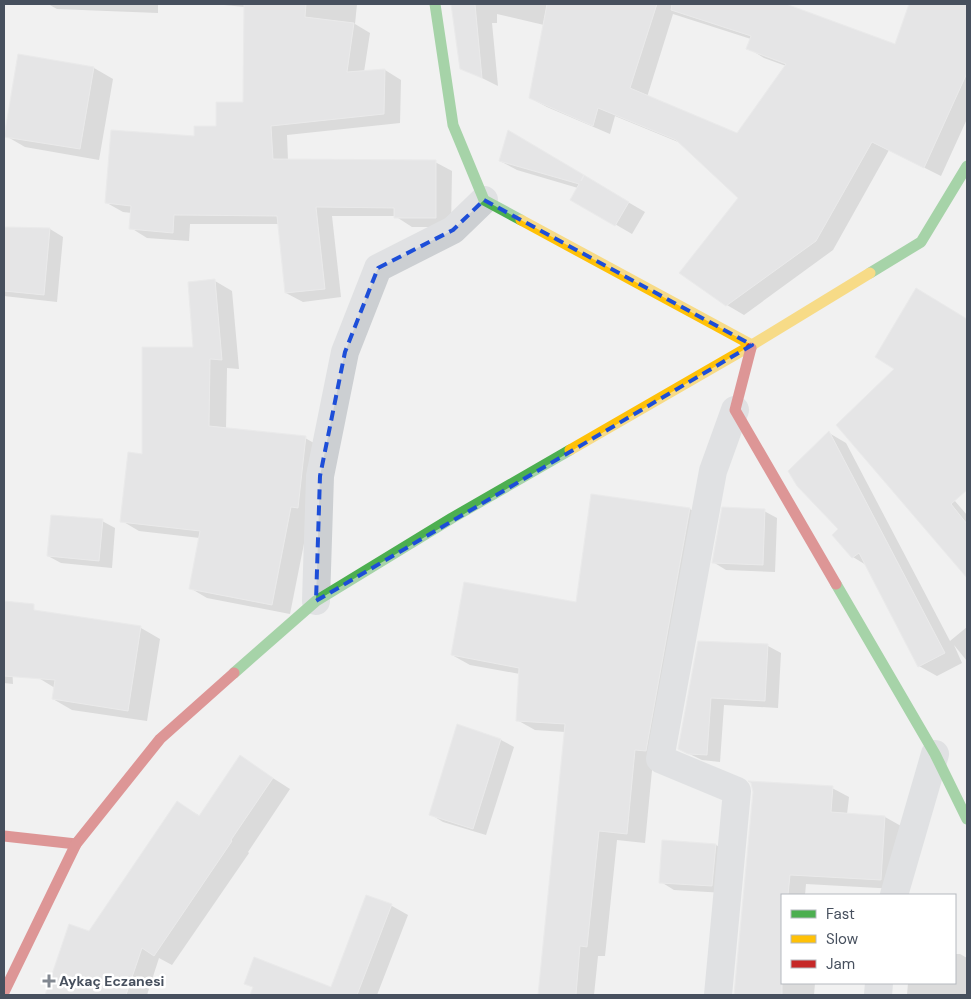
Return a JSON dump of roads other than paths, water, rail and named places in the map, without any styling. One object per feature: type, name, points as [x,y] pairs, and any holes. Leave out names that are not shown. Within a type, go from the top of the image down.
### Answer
[{"type":"street","points":[[435,4],[453,124],[484,200],[752,345]]},
{"type":"street","points":[[4,992],[76,844],[160,739],[316,601],[452,518],[752,345],[921,242],[967,166]]},
{"type":"street","points":[[316,601],[320,476],[344,352],[378,268],[453,230],[484,200]]},
{"type":"street","points":[[718,995],[737,791],[660,758],[712,471],[735,410],[752,345]]},
{"type":"street","points":[[735,410],[935,754],[967,819]]},
{"type":"street","points":[[894,894],[935,754]]},
{"type":"street","points":[[4,836],[76,844]]},
{"type":"place","name":"Aykaç Eczanesi","points":[[49,981]]}]
